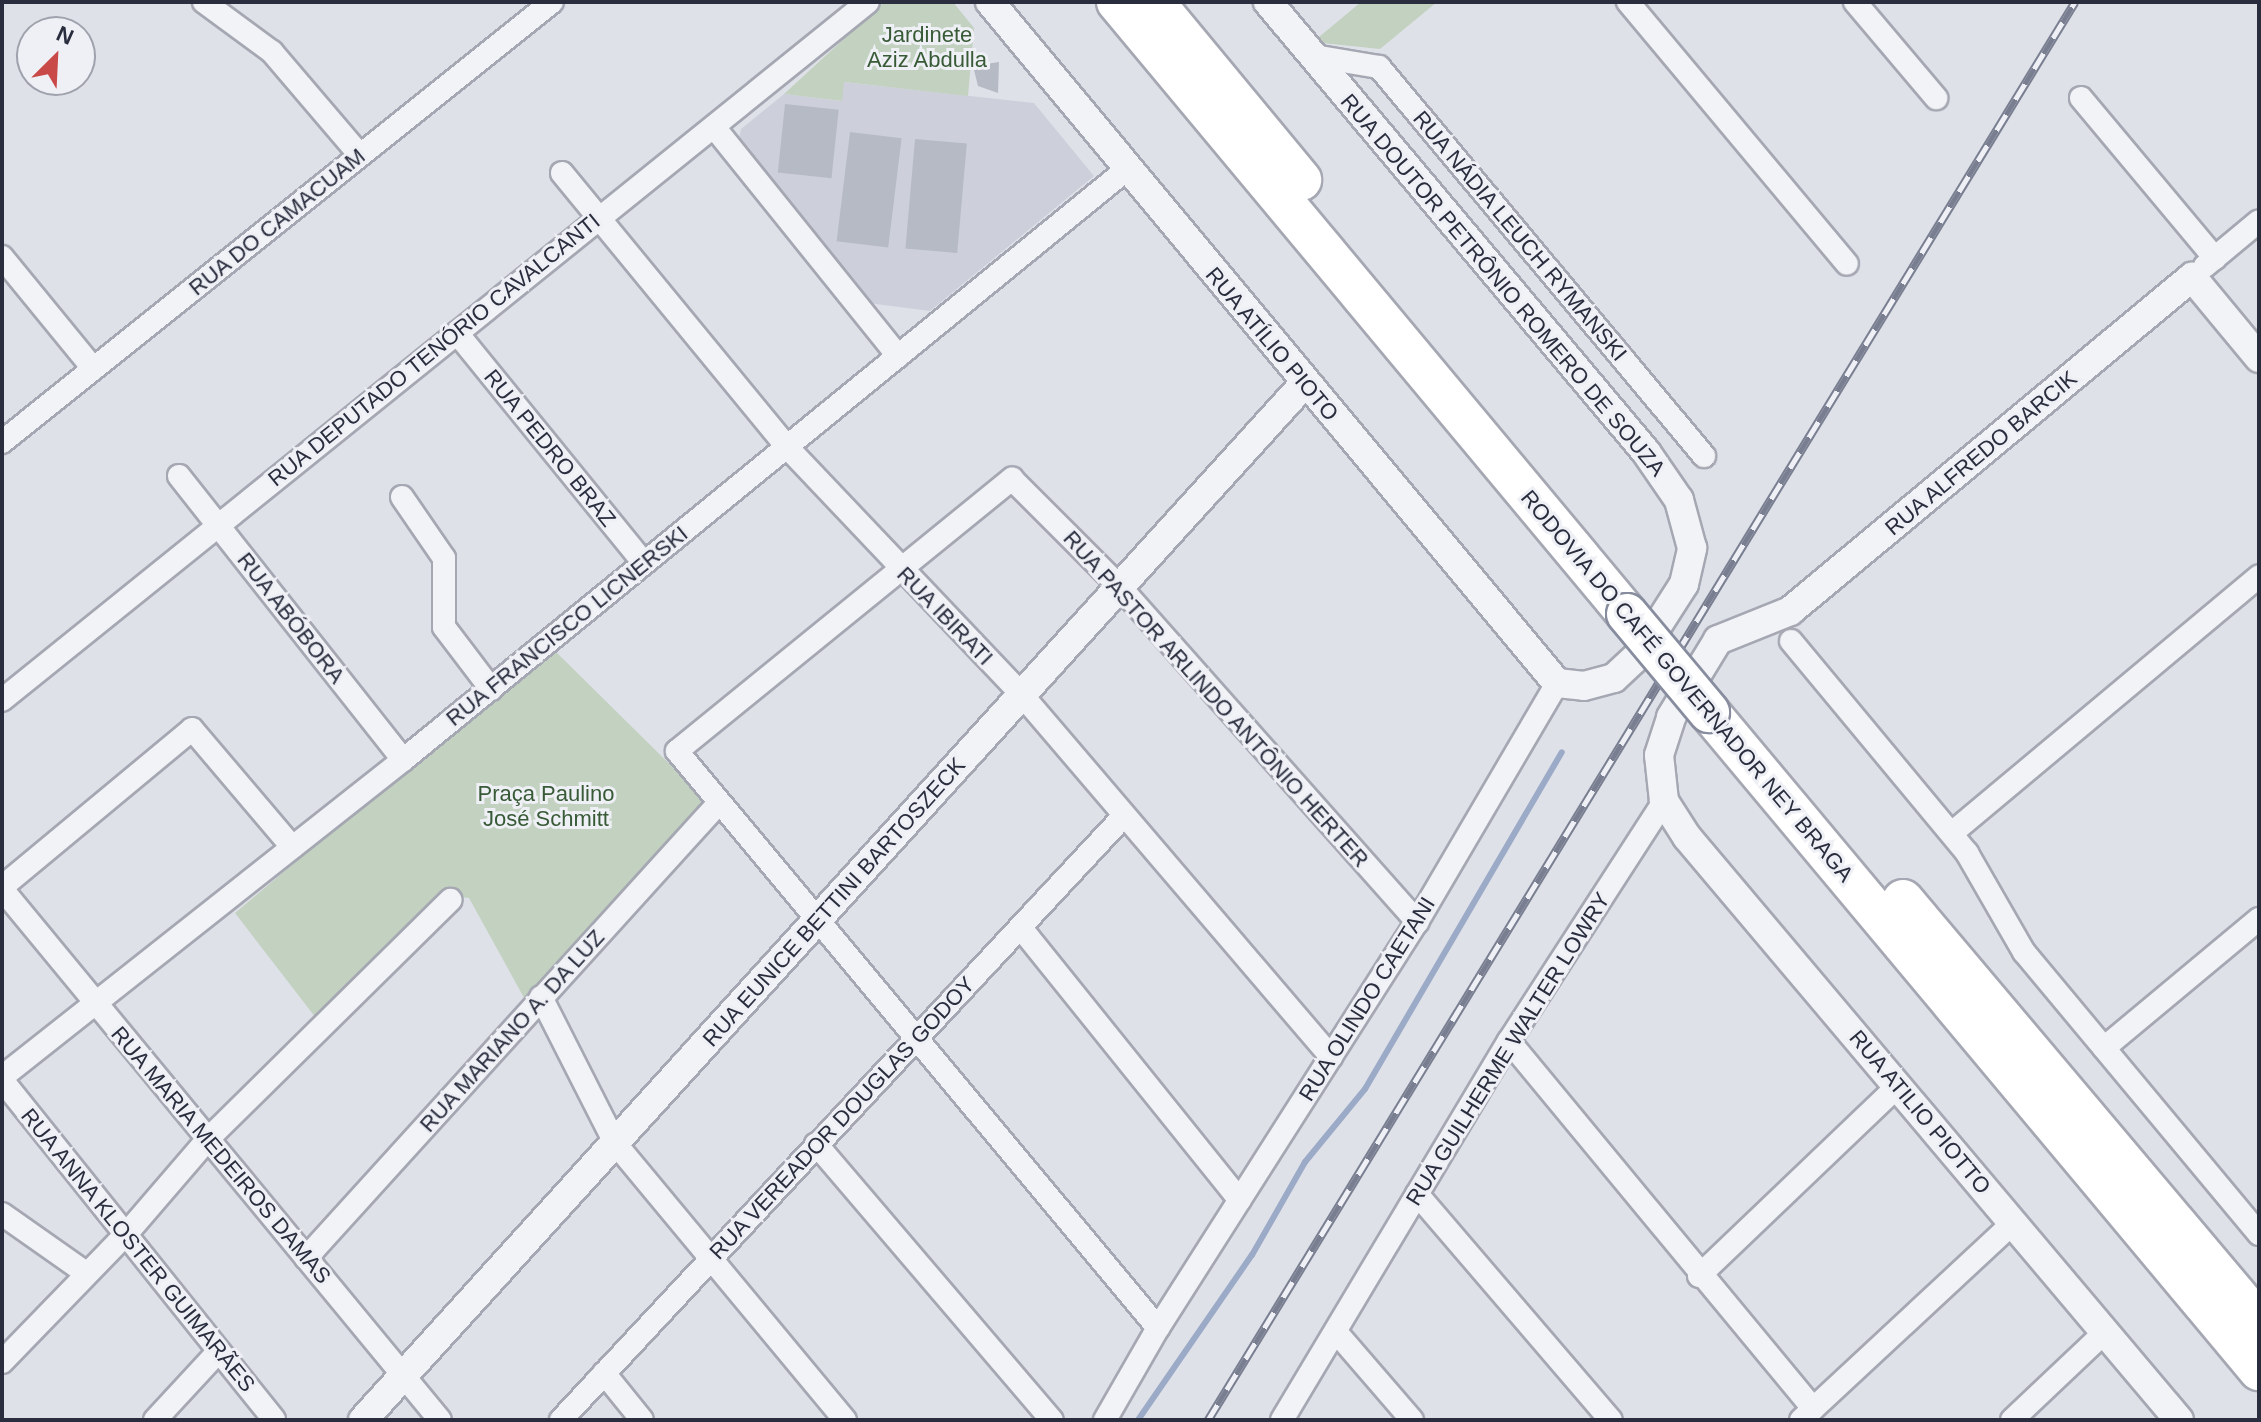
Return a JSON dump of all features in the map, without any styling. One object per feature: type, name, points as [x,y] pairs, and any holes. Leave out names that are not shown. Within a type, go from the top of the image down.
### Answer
[{"type":"highway","name":"RODOVIA DO CAFÉ GOVERNADOR NEY BRAGA","points":[[1117,2],[2259,1322]]},
{"type":"highway","name":"RODOVIA DO CAFÉ GOVERNADOR NEY BRAGA","points":[[1154,2],[1642,611]]},
{"type":"highway","name":"RODOVIA DO CAFÉ GOVERNADOR NEY BRAGA","points":[[1710,690],[2259,1370]]},
{"type":"street","points":[[204,2],[272,52],[360,155]]},
{"type":"street","name":"RUA DO CAMACUAM","points":[[2,442],[552,2]]},
{"type":"street","name":"RUA DEPUTADO TENÓRIO CAVALCANTI","points":[[2,700],[868,2]]},
{"type":"street","name":"RUA ATÍLIO PIOTO","points":[[990,2],[1304,384],[1557,683]]},
{"type":"street","name":"RUA DOUTOR PETRÔNIO ROMERO DE SOUZA","points":[[1268,2],[1646,452],[1679,500],[1689,526],[1690,567],[1642,611]]},
{"type":"street","points":[[1628,2],[1847,264]]},
{"type":"street","points":[[1855,2],[1936,98]]},
{"type":"street","name":"RUA NÁDIA LEUCH RYMANSKI","points":[[1313,56],[1379,67],[1704,456]]},
{"type":"street","points":[[2081,98],[2215,258]]},
{"type":"street","points":[[714,127],[898,356]]},
{"type":"street","name":"RUA FRANCISCO LICNERSKI","points":[[2,1079],[491,689],[1127,169]]},
{"type":"street","name":"RUA IBIRATI","points":[[562,173],[787,447],[1022,695],[1331,1057]]},
{"type":"street","name":"RUA ALFREDO BARCIK","points":[[1710,690],[1718,640],[1790,611],[2259,221]]},
{"type":"street","points":[[2,257],[93,368]]},
{"type":"street","points":[[2192,277],[2259,358]]},
{"type":"street","name":"RUA PEDRO BRAZ","points":[[457,333],[644,563]]},
{"type":"street","name":"RUA EUNICE BETTINI BARTOSZECK","points":[[363,1420],[1304,384]]},
{"type":"street","name":"RUA ABÓBORA","points":[[179,476],[403,760]]},
{"type":"street","name":"RUA PASTOR ARLINDO ANTÔNIO HERTER","points":[[900,569],[1012,479],[1120,587],[1417,922]]},
{"type":"street","points":[[402,497],[444,558],[444,627],[491,689]]},
{"type":"street","points":[[900,569],[677,751],[913,1039],[1158,1328]]},
{"type":"street","points":[[1952,833],[2259,576]]},
{"type":"street","points":[[1557,683],[1584,686],[1614,678],[1627,668],[1642,611]]},
{"type":"street","points":[[1791,641],[1952,833],[1980,872],[2010,932],[2259,1234]]},
{"type":"street","name":"RUA OLINDO CAETANI","points":[[1105,1420],[1158,1328],[1417,922],[1557,683]]},
{"type":"street","points":[[1664,801],[1659,755],[1663,735],[1710,690]]},
{"type":"street","points":[[2,888],[192,729],[292,847]]},
{"type":"street","name":"RUA GUILHERME WALTER LOWRY","points":[[1282,1420],[1509,1041],[1664,801]]},
{"type":"street","name":"RUA ATILIO PIOTTO","points":[[1664,801],[1687,837],[2179,1420]]},
{"type":"street","name":"RUA MARIANO A. DA LUZ","points":[[306,1258],[718,804]]},
{"type":"street","name":"RUA VEREADOR DOUGLAS GODOY","points":[[561,1420],[1123,817]]},
{"type":"street","name":"RUA MARIA MEDEIROS DAMAS","points":[[2,888],[440,1420]]},
{"type":"street","points":[[2,1362],[128,1232],[207,1140],[450,900]]},
{"type":"street","points":[[2104,1048],[2259,919]]},
{"type":"street","points":[[1021,928],[1240,1200]]},
{"type":"street","points":[[541,997],[615,1143],[845,1420]]},
{"type":"street","points":[[1509,1041],[1807,1414],[2014,1222]]},
{"type":"street","name":"RUA ANNA KLOSTER GUIMARÃES","points":[[2,1079],[128,1232],[274,1420]]},
{"type":"street","points":[[1699,1276],[1898,1086]]},
{"type":"street","points":[[816,1144],[1052,1420]]},
{"type":"street","points":[[1417,1194],[1611,1420]]},
{"type":"street","points":[[2,1214],[86,1273]]},
{"type":"street","points":[[2012,1420],[2106,1331]]},
{"type":"street","points":[[1336,1332],[1412,1420]]},
{"type":"street","points":[[155,1420],[219,1351]]},
{"type":"street","points":[[604,1373],[642,1420]]},
{"type":"shaded area","points":[[843,82],[1034,103],[1094,176],[930,311],[868,303],[738,143],[741,129],[784,94],[841,101]]},
{"type":"green space","name":"Jardinete Aziz Abdulla","points":[[884,2],[953,2],[974,28],[968,96],[844,82],[842,101],[784,94]]},
{"type":"green space","points":[[1361,2],[1437,2],[1380,49],[1313,42]]},
{"type":"green space","name":"Praça Paulino José Schmitt","points":[[551,647],[708,802],[528,1005],[469,898],[443,895],[316,1018],[235,913]]},
{"type":"building","points":[[999,62],[998,93],[978,86],[973,66]]},
{"type":"building","points":[[785,104],[839,110],[831,178],[778,173]]},
{"type":"building","points":[[850,132],[902,138],[888,248],[837,241]]},
{"type":"building","points":[[915,139],[967,144],[957,253],[905,249]]},
{"type":"waterway","points":[[1138,1420],[1252,1255],[1305,1162],[1365,1089],[1562,752]]},
{"type":"railway","points":[[1208,1420],[2075,2]]}]
